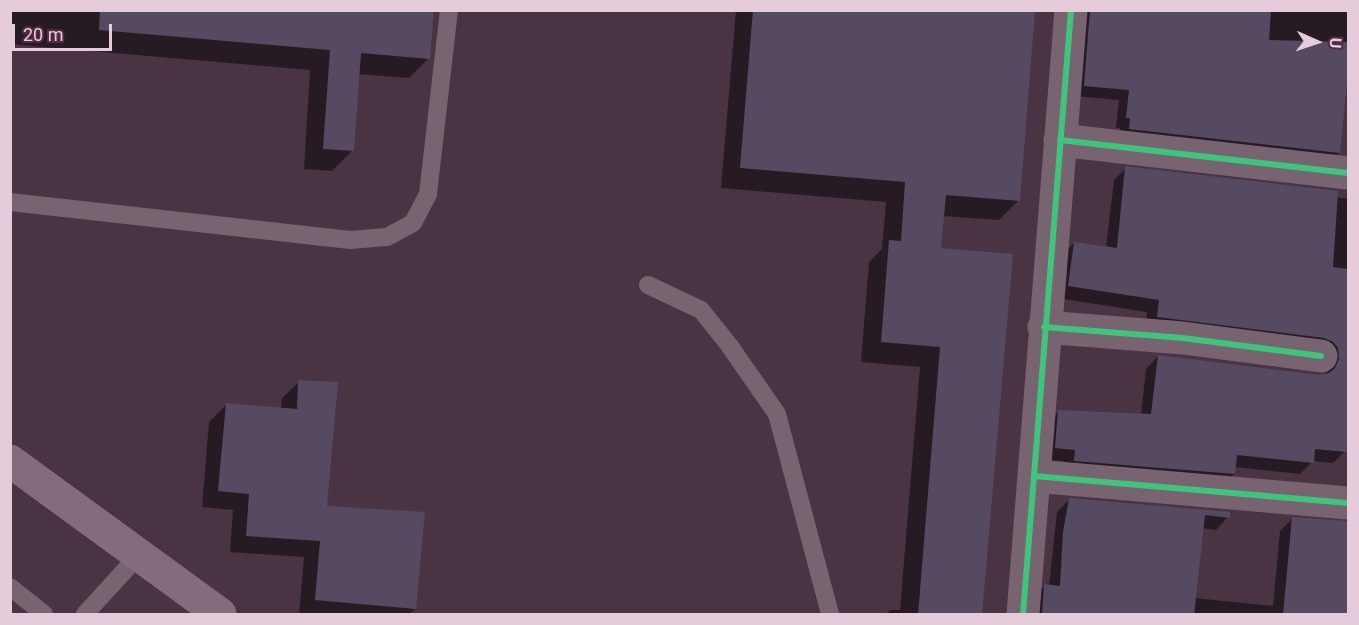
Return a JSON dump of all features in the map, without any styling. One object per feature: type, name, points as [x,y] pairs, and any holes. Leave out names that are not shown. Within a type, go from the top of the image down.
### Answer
[{"type":"street","points":[[1023,615],[1044,327],[1071,10]]},
{"type":"street","points":[[1060,140],[1348,173]]},
{"type":"street","points":[[1044,327],[1183,338],[1321,356]]},
{"type":"street","points":[[10,461],[220,615]]},
{"type":"street","points":[[1034,476],[1348,503]]},
{"type":"lane","points":[[10,202],[350,240],[387,237],[413,223],[428,194],[449,10]]},
{"type":"lane","points":[[648,285],[701,310],[729,345],[777,414],[830,615]]},
{"type":"lane","points":[[85,615],[139,555]]},
{"type":"lane","points":[[10,588],[44,615]]},
{"type":"building","points":[[100,10],[434,10],[430,59],[361,53],[354,151],[323,149],[330,50],[99,30]]},
{"type":"building","points":[[753,10],[1035,10],[1020,201],[946,195],[941,248],[1013,254],[982,615],[918,615],[940,347],[881,342],[889,240],[901,241],[905,182],[740,168]]},
{"type":"building","points":[[1090,10],[1271,10],[1269,40],[1348,42],[1348,74],[1340,153],[1129,129],[1130,118],[1126,118],[1129,90],[1084,86]]},
{"type":"building","points":[[1125,166],[1338,191],[1333,267],[1348,269],[1347,452],[1315,449],[1314,463],[1237,455],[1235,474],[1074,461],[1075,450],[1055,448],[1058,410],[1151,414],[1158,355],[1319,375],[1329,373],[1335,368],[1339,359],[1338,348],[1333,342],[1324,338],[1157,317],[1159,300],[1068,286],[1074,242],[1117,248]]},
{"type":"building","points":[[298,380],[338,382],[327,506],[425,512],[416,609],[315,600],[320,541],[246,536],[249,494],[218,491],[226,403],[297,409]]},
{"type":"building","points":[[1069,498],[1230,512],[1230,518],[1205,515],[1194,615],[1042,615],[1044,584],[1060,586],[1063,532]]},
{"type":"building","points":[[1292,517],[1348,521],[1348,615],[1283,615]]},
{"type":"cycle path","points":[[1023,614],[1071,10]]},
{"type":"cycle path","points":[[1060,140],[1348,173]]},
{"type":"cycle path","points":[[1044,327],[1183,338],[1321,356]]},
{"type":"cycle path","points":[[1034,476],[1348,503]]}]
